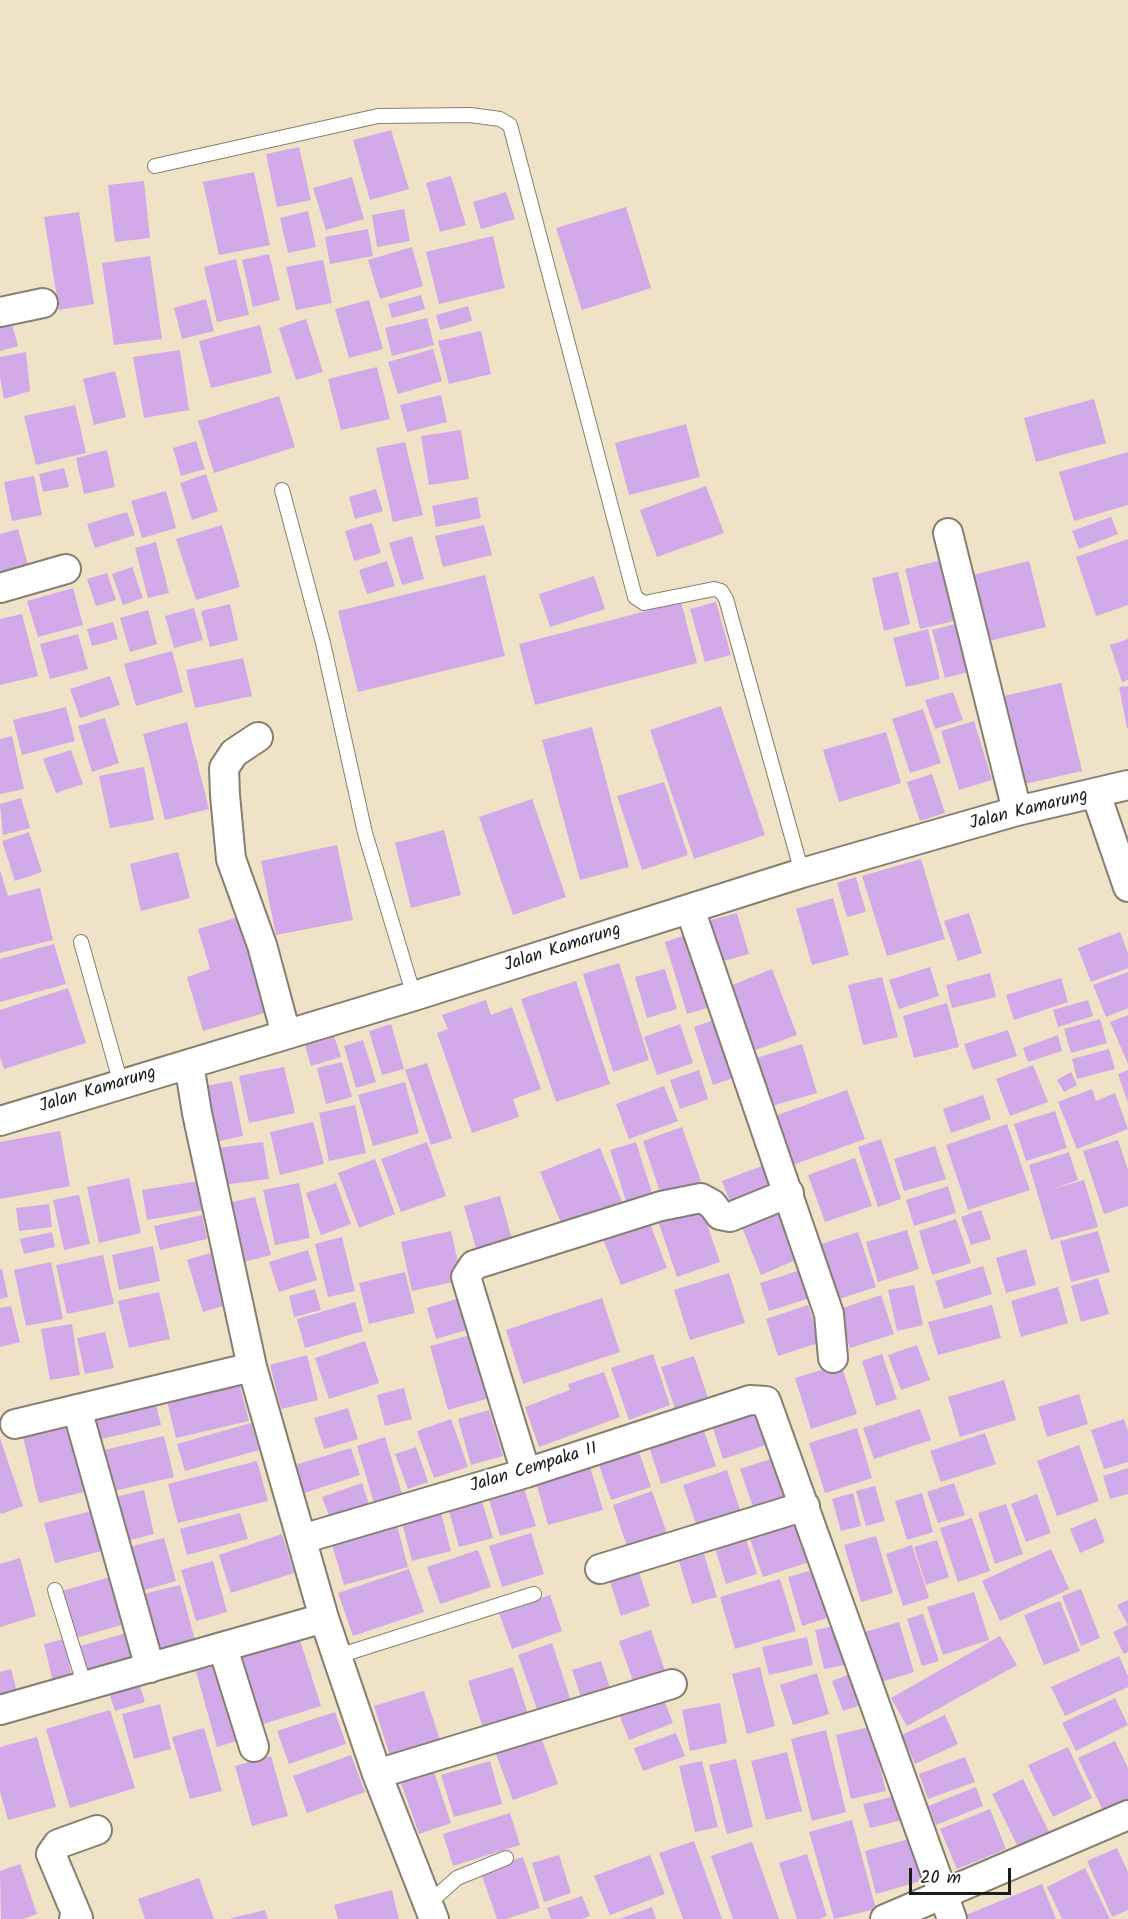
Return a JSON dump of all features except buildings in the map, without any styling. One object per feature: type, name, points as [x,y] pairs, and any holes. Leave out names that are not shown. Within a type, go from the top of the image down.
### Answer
[{"type":"street","points":[[0,312],[43,303]]},
{"type":"street","points":[[948,532],[1017,811]]},
{"type":"street","points":[[0,588],[66,569]]},
{"type":"street","points":[[258,737],[234,753],[225,768],[231,859],[262,945],[286,1034]]},
{"type":"street","name":"Jalan Kamarung","points":[[0,1121],[414,996],[802,873],[1017,811],[1128,785]]},
{"type":"street","points":[[1096,794],[1128,887]]},
{"type":"street","points":[[690,909],[829,1314],[834,1358]]},
{"type":"street","points":[[189,1064],[197,1113],[252,1367],[324,1618],[376,1774],[431,1912]]},
{"type":"street","points":[[526,1473],[466,1277],[474,1265],[661,1206],[701,1198],[712,1204],[720,1215],[730,1216],[789,1192]]},
{"type":"street","points":[[15,1424],[252,1367]]},
{"type":"street","name":"Jalan Cempaka II","points":[[302,1539],[526,1473],[750,1400],[766,1401],[805,1506]]},
{"type":"street","points":[[77,1409],[150,1668]]},
{"type":"street","points":[[600,1569],[805,1506],[947,1908]]},
{"type":"street","points":[[0,1710],[324,1618]]},
{"type":"street","points":[[223,1648],[254,1747]]},
{"type":"street","points":[[376,1774],[672,1684]]},
{"type":"street","points":[[885,1919],[947,1908],[1128,1815]]},
{"type":"street","points":[[77,1918],[51,1854],[58,1844],[97,1830]]},
{"type":"lane","points":[[155,166],[378,116],[470,115],[500,118],[510,125],[635,597],[644,603],[714,590],[721,591],[726,598],[802,873]]},
{"type":"lane","points":[[282,490],[323,643],[365,833],[414,996]]},
{"type":"lane","points":[[81,942],[122,1084]]},
{"type":"lane","points":[[55,1590],[85,1687]]},
{"type":"lane","points":[[338,1656],[534,1594]]},
{"type":"lane","points":[[431,1912],[458,1878],[506,1858]]}]
